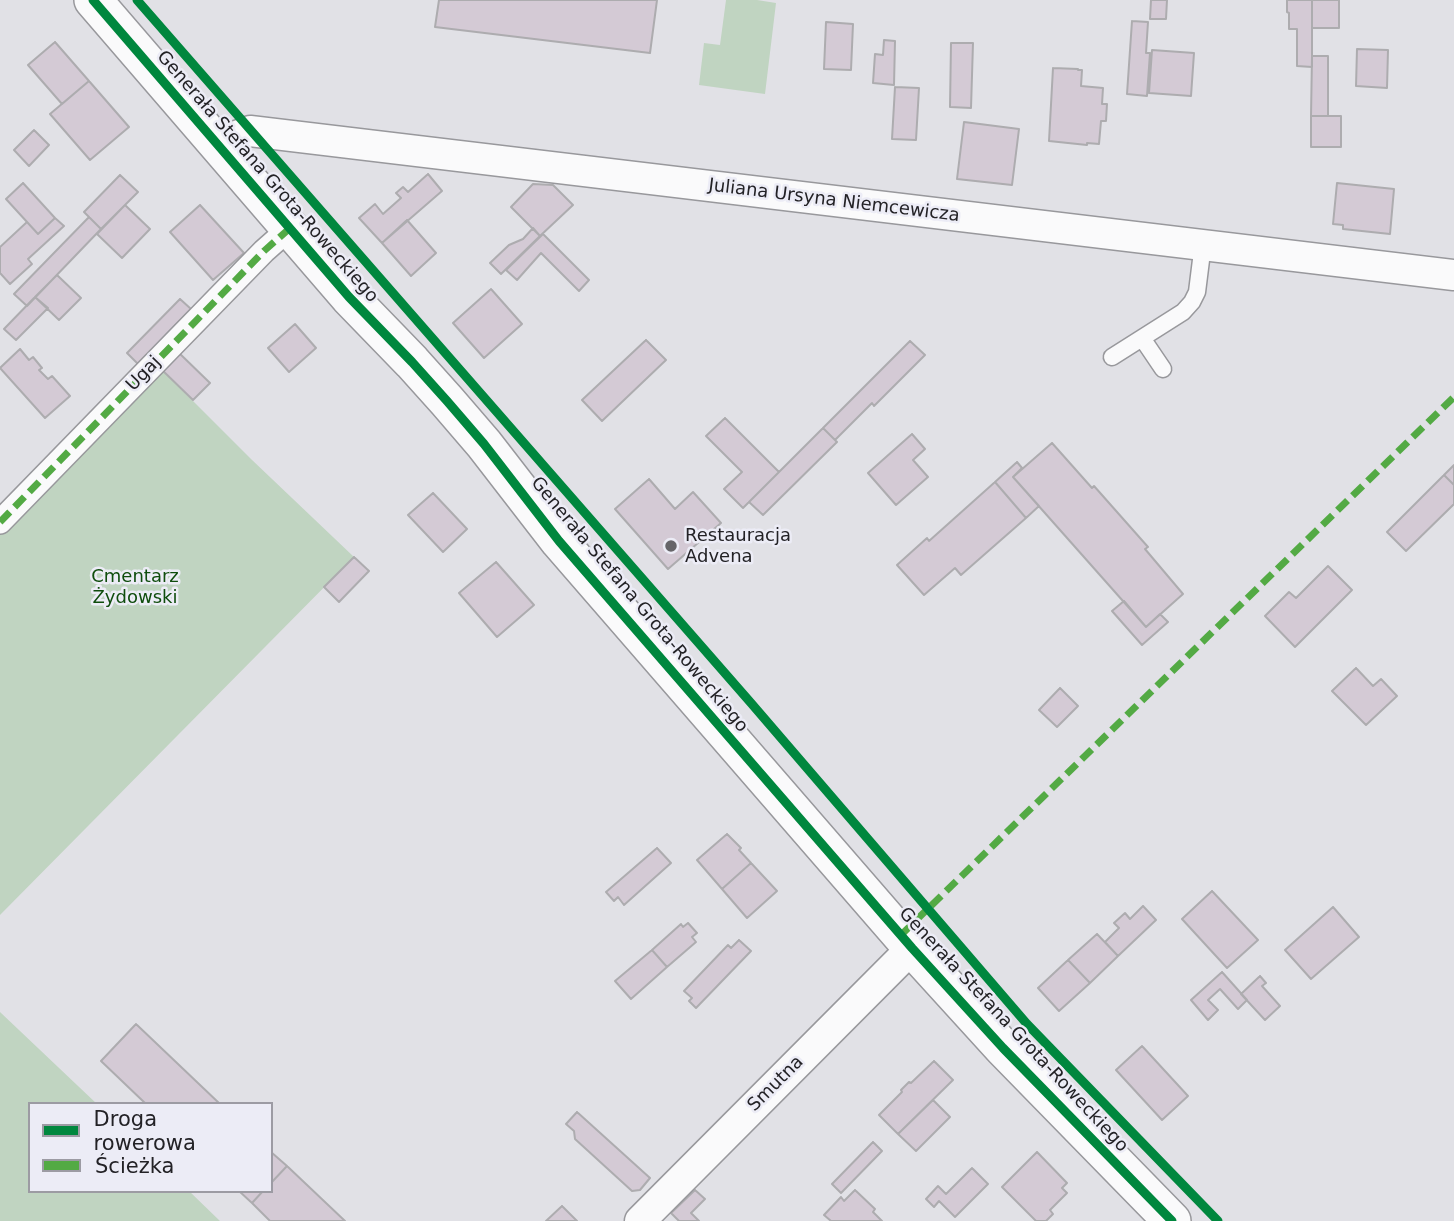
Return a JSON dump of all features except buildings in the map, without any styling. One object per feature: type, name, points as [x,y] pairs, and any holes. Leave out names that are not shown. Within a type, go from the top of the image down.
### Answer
[{"type":"street","name":"Generała Stefana Grota-Roweckiego","points":[[93,0],[349,297],[447,401],[559,541],[912,947],[1003,1048],[1172,1221]]},
{"type":"street","name":"Juliana Ursyna Niemcewicza","points":[[217,143],[250,131],[1454,275]]},
{"type":"street","name":"Ugaj","points":[[0,522],[264,251],[290,228]]},
{"type":"street","name":"Smutna","points":[[640,1221],[912,947]]},
{"type":"lane","points":[[1112,357],[1183,312],[1192,303],[1197,292],[1203,244]]},
{"type":"lane","points":[[1142,338],[1163,369]]},
{"type":"green space","points":[[726,0],[776,3],[765,94],[699,85],[704,43],[720,45]]},
{"type":"green space","name":"Cmentarz Żydowski","points":[[160,368],[354,557],[0,915],[0,533]]},
{"type":"green space","points":[[0,1012],[95,1102],[28,1102],[28,1193],[191,1193],[220,1221],[0,1221]]},
{"type":"marked path","points":[[0,522],[264,251],[290,228]]},
{"type":"marked path","points":[[901,935],[1454,397]]},
{"type":"cycle path","points":[[93,0],[349,297],[447,401],[559,541],[912,948],[1003,1048],[1172,1221]]},
{"type":"cycle path","points":[[137,0],[751,703],[1027,1024],[1218,1221]]},
{"type":"place","name":"Restauracja Advena","points":[[671,546]]}]
